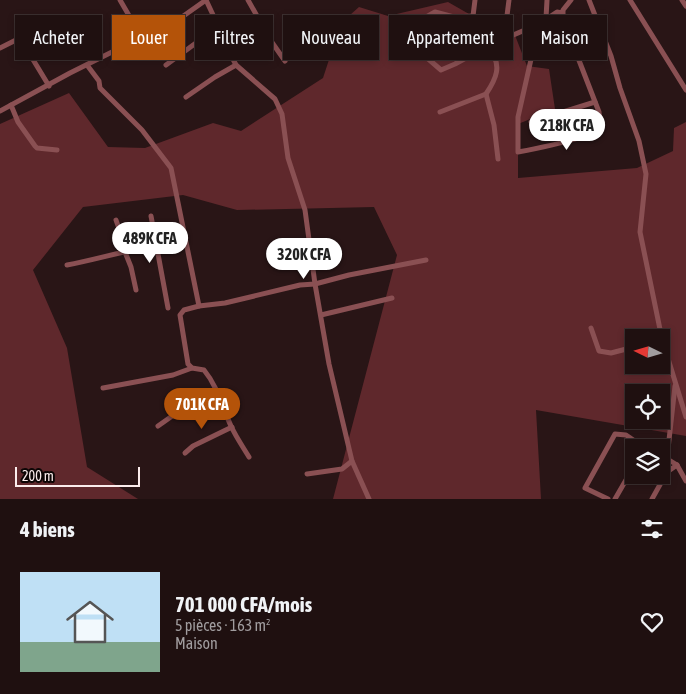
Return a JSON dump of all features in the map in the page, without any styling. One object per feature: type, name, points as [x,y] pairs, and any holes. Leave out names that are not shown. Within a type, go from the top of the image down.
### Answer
[{"type":"street","points":[[120,0],[129,15]]},
{"type":"street","points":[[185,15],[206,0],[213,15]]},
{"type":"street","points":[[248,0],[271,41],[285,61]]},
{"type":"street","points":[[473,15],[475,0]]},
{"type":"street","points":[[507,15],[509,0]]},
{"type":"street","points":[[546,15],[547,0]]},
{"type":"street","points":[[562,13],[571,0]]},
{"type":"street","points":[[589,0],[611,56],[639,141],[646,174],[640,232],[660,329]]},
{"type":"street","points":[[630,0],[648,31],[684,82],[686,90]]},
{"type":"street","points":[[682,0],[686,6]]},
{"type":"street","points":[[430,15],[435,12],[446,15]]},
{"type":"street","points":[[552,15],[557,12],[562,13]]},
{"type":"street","points":[[531,60],[519,113],[518,152],[568,140],[599,130],[601,122],[595,102],[562,13]]},
{"type":"street","points":[[0,48],[15,40]]},
{"type":"street","points":[[166,65],[195,44]]},
{"type":"street","points":[[0,111],[112,53]]},
{"type":"street","points":[[33,60],[49,86]]},
{"type":"street","points":[[233,60],[236,65],[275,99],[282,114],[288,158],[305,210],[315,284],[329,364],[352,461],[369,499]]},
{"type":"street","points":[[429,60],[441,70],[462,60]]},
{"type":"street","points":[[440,112],[486,94],[498,73],[495,60]]},
{"type":"street","points":[[87,65],[99,81],[100,88],[142,130],[170,168],[199,306]]},
{"type":"street","points":[[186,97],[236,65]]},
{"type":"street","points":[[486,94],[494,125],[498,159]]},
{"type":"street","points":[[531,122],[595,102]]},
{"type":"street","points":[[11,105],[18,122],[38,148],[57,150]]},
{"type":"street","points":[[151,216],[168,308]]},
{"type":"street","points":[[116,220],[124,240],[125,252],[131,267],[136,290]]},
{"type":"street","points":[[67,265],[100,260],[125,252],[157,246],[186,244]]},
{"type":"street","points":[[192,368],[188,364],[180,315],[184,310],[199,306],[225,304],[300,285],[315,284],[349,275],[426,260]]},
{"type":"street","points":[[321,315],[392,298]]},
{"type":"street","points":[[591,328],[599,351],[611,352],[625,349]]},
{"type":"street","points":[[670,365],[686,417]]},
{"type":"street","points":[[103,388],[174,375],[192,368],[204,370],[220,394],[232,427],[249,457]]},
{"type":"street","points":[[667,439],[675,382]]},
{"type":"street","points":[[158,426],[174,414],[220,394]]},
{"type":"street","points":[[185,453],[192,446],[232,427]]},
{"type":"street","points":[[608,499],[585,488],[614,434],[626,434],[633,439]]},
{"type":"street","points":[[670,460],[677,465],[686,481]]},
{"type":"street","points":[[307,474],[342,469],[352,461]]},
{"type":"street","points":[[652,499],[667,472],[677,465]]},
{"type":"street","points":[[615,499],[625,482]]},
{"type":"shaded area","points":[[448,2],[469,14],[476,15],[392,15]]},
{"type":"shaded area","points":[[359,7],[389,16],[389,60],[513,60],[513,30],[523,60],[527,66],[549,69],[555,109],[518,124],[518,178],[637,168],[673,151],[674,128],[686,122],[686,436],[646,429],[670,429],[670,384],[625,384],[625,425],[536,410],[541,499],[333,499],[397,255],[374,207],[237,210],[183,195],[83,207],[33,270],[67,348],[87,467],[138,499],[0,499],[0,124],[69,93],[108,147],[145,148],[213,123],[241,131],[323,78],[329,60],[379,60],[379,15],[350,15]]}]
